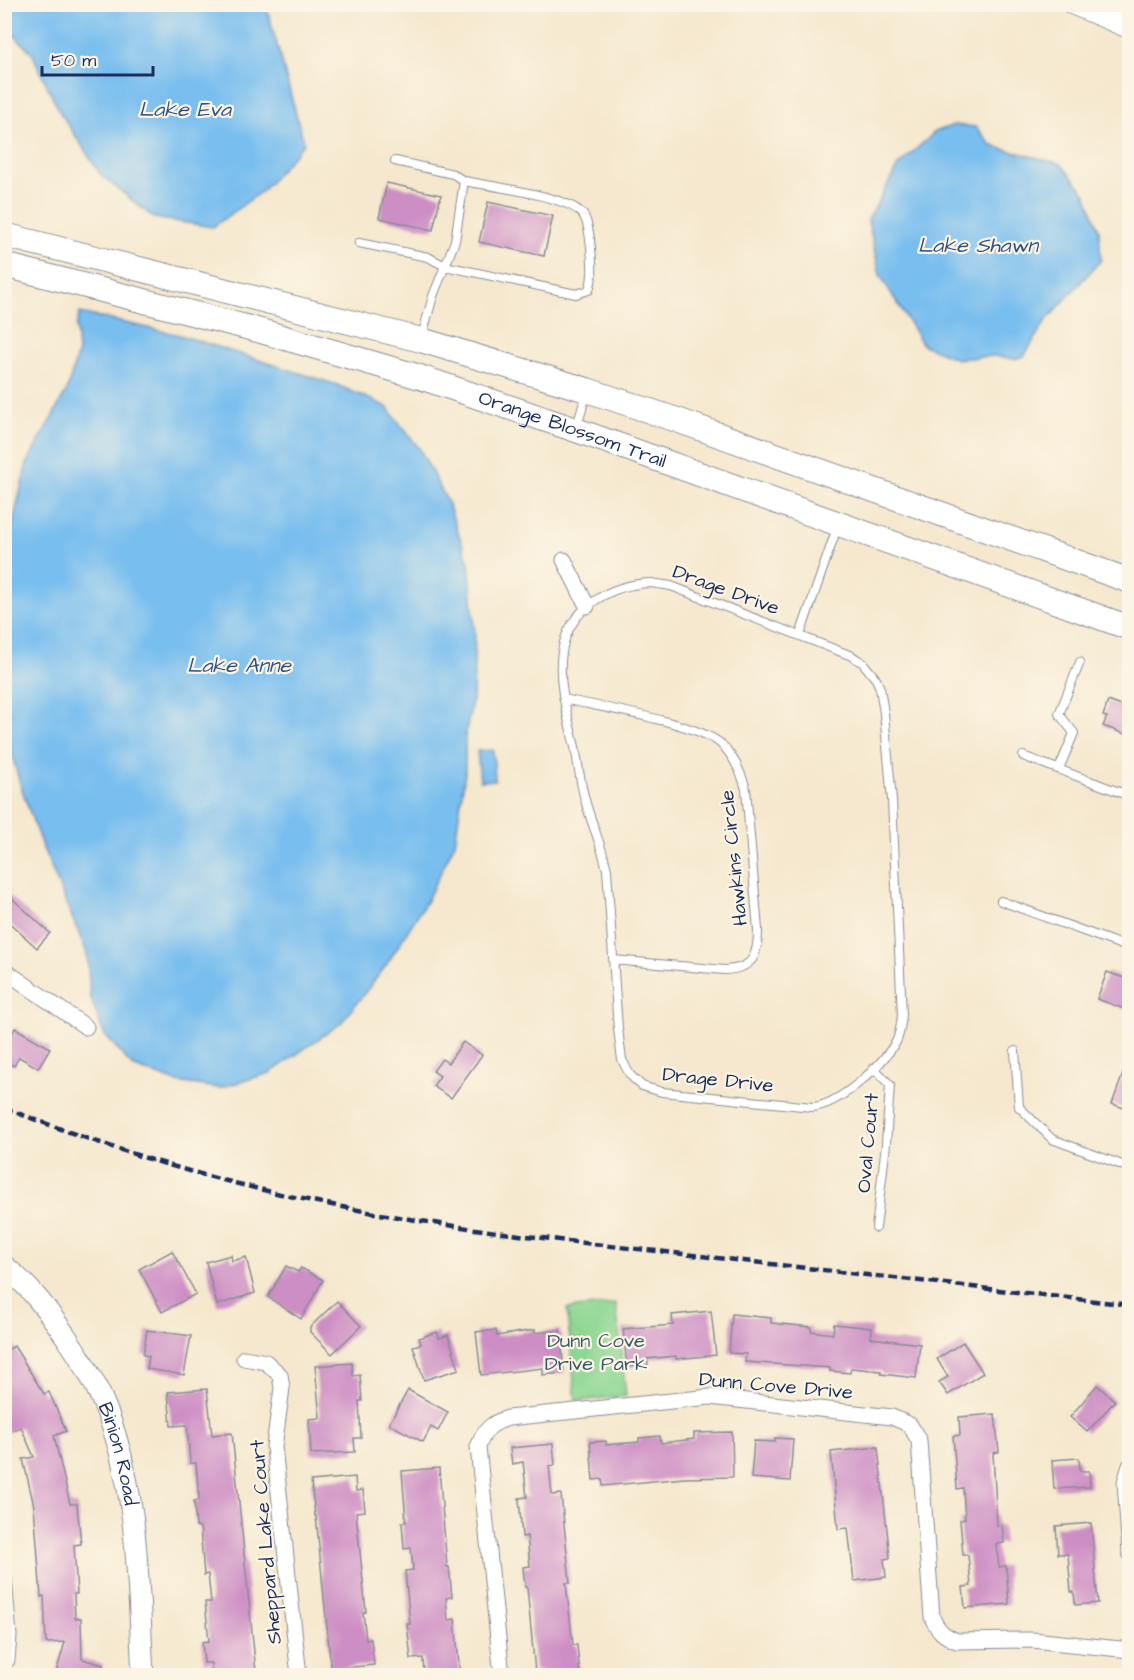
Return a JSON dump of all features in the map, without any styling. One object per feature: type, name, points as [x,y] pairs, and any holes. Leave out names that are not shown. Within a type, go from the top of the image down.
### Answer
[{"type":"main road","points":[[1073,4],[1130,28]]},
{"type":"main road","name":"Orange Blossom Trail","points":[[4,234],[421,340],[587,390],[1130,581]]},
{"type":"main road","name":"Orange Blossom Trail","points":[[4,265],[321,347],[420,377],[576,430],[1130,628]]},
{"type":"main road","name":"Binion Road","points":[[4,1266],[49,1311],[76,1352],[102,1398],[116,1437],[128,1484],[137,1574],[143,1676]]},
{"type":"street","points":[[564,560],[587,606]]},
{"type":"street","points":[[4,970],[86,1027]]},
{"type":"street","name":"Sheppard Lake Court","points":[[244,1358],[266,1362],[280,1375],[282,1388],[274,1447],[299,1676]]},
{"type":"street","name":"Dunn Cove Drive","points":[[502,1676],[478,1447],[488,1427],[508,1418],[710,1397],[892,1417],[910,1425],[918,1441],[932,1617],[941,1633],[948,1638],[957,1641],[1032,1640],[1130,1650]]},
{"type":"street","points":[[1130,1466],[1125,1482],[1130,1553]]},
{"type":"street","points":[[4,1578],[9,1636],[7,1660],[4,1663]]},
{"type":"lane","points":[[359,243],[428,257],[445,266],[576,294],[589,290],[592,279],[587,226],[580,211],[550,197],[464,181],[453,174],[395,161]]},
{"type":"lane","points":[[421,340],[433,296],[455,242],[464,181]]},
{"type":"lane","points":[[576,430],[587,390]]},
{"type":"lane","points":[[800,635],[838,524]]},
{"type":"lane","name":"Drage Drive","points":[[642,583],[671,586],[852,656],[871,670],[880,688],[892,800],[902,1015],[897,1041],[874,1068],[844,1094],[818,1107],[662,1092],[645,1088],[630,1075],[622,1060],[605,862],[584,797],[564,699],[561,670],[566,636],[572,623],[587,606],[620,588],[642,583]]},
{"type":"lane","points":[[1059,770],[1074,733],[1059,714],[1080,662]]},
{"type":"lane","name":"Hawkins Circle","points":[[564,699],[705,734],[728,752],[741,773],[746,789],[758,930],[757,947],[751,962],[741,968],[724,970],[614,960]]},
{"type":"lane","points":[[1023,756],[1130,796]]},
{"type":"lane","points":[[1001,901],[1130,948]]},
{"type":"lane","points":[[1015,1051],[1019,1107],[1052,1139],[1130,1168]]},
{"type":"lane","name":"Oval Court","points":[[874,1068],[890,1085],[876,1228]]},
{"type":"green space","name":"Dunn Cove Drive Park","points":[[616,1304],[626,1396],[576,1401],[567,1309]]},
{"type":"water","name":"Lake Eva","points":[[4,5],[266,5],[304,143],[262,191],[213,227],[154,218],[101,175],[59,111],[32,53],[5,26]]},
{"type":"water","name":"Lake Shawn","points":[[954,125],[976,127],[992,146],[1061,164],[1086,194],[1099,230],[1101,260],[1046,321],[1024,356],[1014,359],[995,356],[957,359],[923,345],[880,275],[868,220],[898,166],[935,132]]},
{"type":"water","name":"Lake Anne","points":[[80,313],[180,335],[337,385],[386,406],[419,448],[447,501],[469,563],[475,633],[473,697],[465,737],[465,772],[455,843],[426,902],[385,967],[341,1023],[270,1073],[219,1088],[177,1082],[132,1066],[104,1034],[90,996],[87,953],[40,841],[20,784],[5,728],[5,556],[27,463],[67,390],[78,352],[76,326]]},
{"type":"water","points":[[493,750],[495,780],[480,781],[477,751]]},
{"type":"building","points":[[387,183],[441,195],[433,230],[379,218]]},
{"type":"building","points":[[488,202],[553,216],[544,256],[479,242]]},
{"type":"building","points":[[1108,701],[1130,709],[1130,736],[1103,726],[1107,717],[1103,716]]},
{"type":"building","points":[[4,891],[50,933],[37,948],[4,918]]},
{"type":"building","points":[[1107,972],[1130,980],[1130,1011],[1097,999]]},
{"type":"building","points":[[15,1028],[50,1048],[38,1068],[19,1057],[14,1066],[4,1061],[4,1046]]},
{"type":"building","points":[[463,1042],[482,1055],[451,1098],[433,1086],[440,1076],[433,1071],[442,1059],[448,1063]]},
{"type":"building","points":[[1128,1060],[1130,1061],[1130,1110],[1112,1104]]},
{"type":"building","points":[[172,1251],[196,1294],[162,1312],[139,1269]]},
{"type":"building","points":[[231,1255],[232,1261],[246,1257],[255,1293],[217,1305],[206,1262]]},
{"type":"building","points":[[286,1266],[298,1272],[301,1268],[323,1280],[301,1319],[268,1297]]},
{"type":"building","points":[[337,1301],[361,1326],[332,1354],[310,1332],[310,1327]]},
{"type":"building","points":[[711,1311],[716,1355],[647,1359],[648,1365],[627,1367],[623,1329],[673,1325],[672,1315]]},
{"type":"building","points":[[732,1314],[771,1318],[771,1323],[811,1327],[811,1331],[833,1334],[834,1324],[872,1328],[871,1338],[920,1344],[916,1378],[851,1368],[850,1373],[830,1371],[830,1368],[745,1362],[746,1354],[729,1353]]},
{"type":"building","points":[[147,1330],[191,1336],[184,1375],[147,1369],[149,1356],[143,1355]]},
{"type":"building","points":[[496,1330],[497,1336],[535,1330],[535,1333],[560,1330],[564,1373],[543,1375],[543,1368],[481,1375],[476,1332]]},
{"type":"building","points":[[437,1332],[439,1338],[448,1335],[459,1369],[424,1380],[413,1346],[421,1344],[419,1338]]},
{"type":"building","points":[[963,1342],[983,1373],[948,1395],[939,1382],[948,1377],[937,1359]]},
{"type":"building","points":[[14,1346],[44,1394],[49,1392],[66,1431],[54,1436],[70,1504],[77,1504],[81,1544],[74,1545],[77,1594],[74,1594],[75,1618],[81,1618],[82,1659],[103,1665],[100,1676],[55,1676],[65,1642],[46,1643],[44,1596],[41,1597],[34,1506],[23,1459],[34,1457],[21,1427],[8,1432],[4,1423],[4,1352]]},
{"type":"building","points":[[352,1363],[353,1376],[360,1375],[362,1401],[359,1401],[361,1438],[354,1438],[355,1452],[311,1454],[309,1419],[320,1418],[315,1366]]},
{"type":"building","points":[[1097,1385],[1115,1401],[1087,1432],[1070,1417]]},
{"type":"building","points":[[207,1389],[212,1435],[232,1433],[256,1672],[212,1676],[211,1663],[204,1663],[202,1642],[209,1641],[205,1602],[211,1602],[208,1574],[204,1575],[200,1527],[196,1527],[194,1501],[199,1500],[196,1463],[190,1463],[187,1425],[171,1426],[168,1392]]},
{"type":"building","points":[[408,1390],[448,1412],[438,1431],[431,1427],[423,1442],[389,1424]]},
{"type":"building","points":[[995,1414],[999,1452],[993,1453],[997,1526],[1002,1525],[1004,1543],[996,1544],[999,1567],[1006,1566],[1009,1604],[965,1608],[963,1587],[971,1586],[968,1555],[963,1555],[960,1520],[965,1519],[963,1488],[957,1489],[953,1436],[960,1435],[959,1417]]},
{"type":"building","points":[[732,1432],[733,1477],[684,1478],[603,1486],[602,1479],[593,1480],[590,1442],[606,1441],[606,1445],[639,1442],[639,1438],[660,1436],[661,1443],[694,1439],[694,1433]]},
{"type":"building","points":[[775,1438],[793,1439],[790,1481],[751,1478],[754,1441],[775,1442]]},
{"type":"building","points":[[553,1444],[555,1465],[549,1466],[552,1495],[561,1494],[570,1583],[566,1583],[573,1645],[577,1645],[580,1676],[542,1676],[542,1671],[535,1672],[527,1587],[525,1587],[523,1567],[530,1566],[527,1536],[522,1537],[519,1498],[527,1497],[523,1462],[512,1464],[510,1448]]},
{"type":"building","points":[[878,1447],[890,1558],[884,1559],[886,1577],[854,1581],[848,1528],[838,1529],[831,1452]]},
{"type":"building","points":[[1079,1458],[1080,1471],[1089,1471],[1090,1487],[1054,1489],[1052,1460]]},
{"type":"building","points":[[439,1468],[447,1567],[449,1567],[452,1597],[446,1598],[448,1620],[455,1619],[460,1676],[424,1676],[423,1658],[411,1659],[407,1624],[410,1624],[405,1571],[413,1570],[411,1548],[404,1549],[402,1522],[406,1522],[402,1471]]},
{"type":"building","points":[[355,1477],[356,1491],[363,1490],[365,1511],[356,1512],[366,1612],[363,1612],[366,1640],[371,1639],[374,1665],[331,1669],[311,1481]]},
{"type":"building","points":[[1091,1523],[1098,1603],[1075,1605],[1074,1592],[1071,1592],[1068,1554],[1058,1554],[1056,1526]]},
{"type":"railway","points":[[4,1108],[112,1147],[195,1173],[280,1194],[395,1217],[567,1241],[1130,1305]]}]
